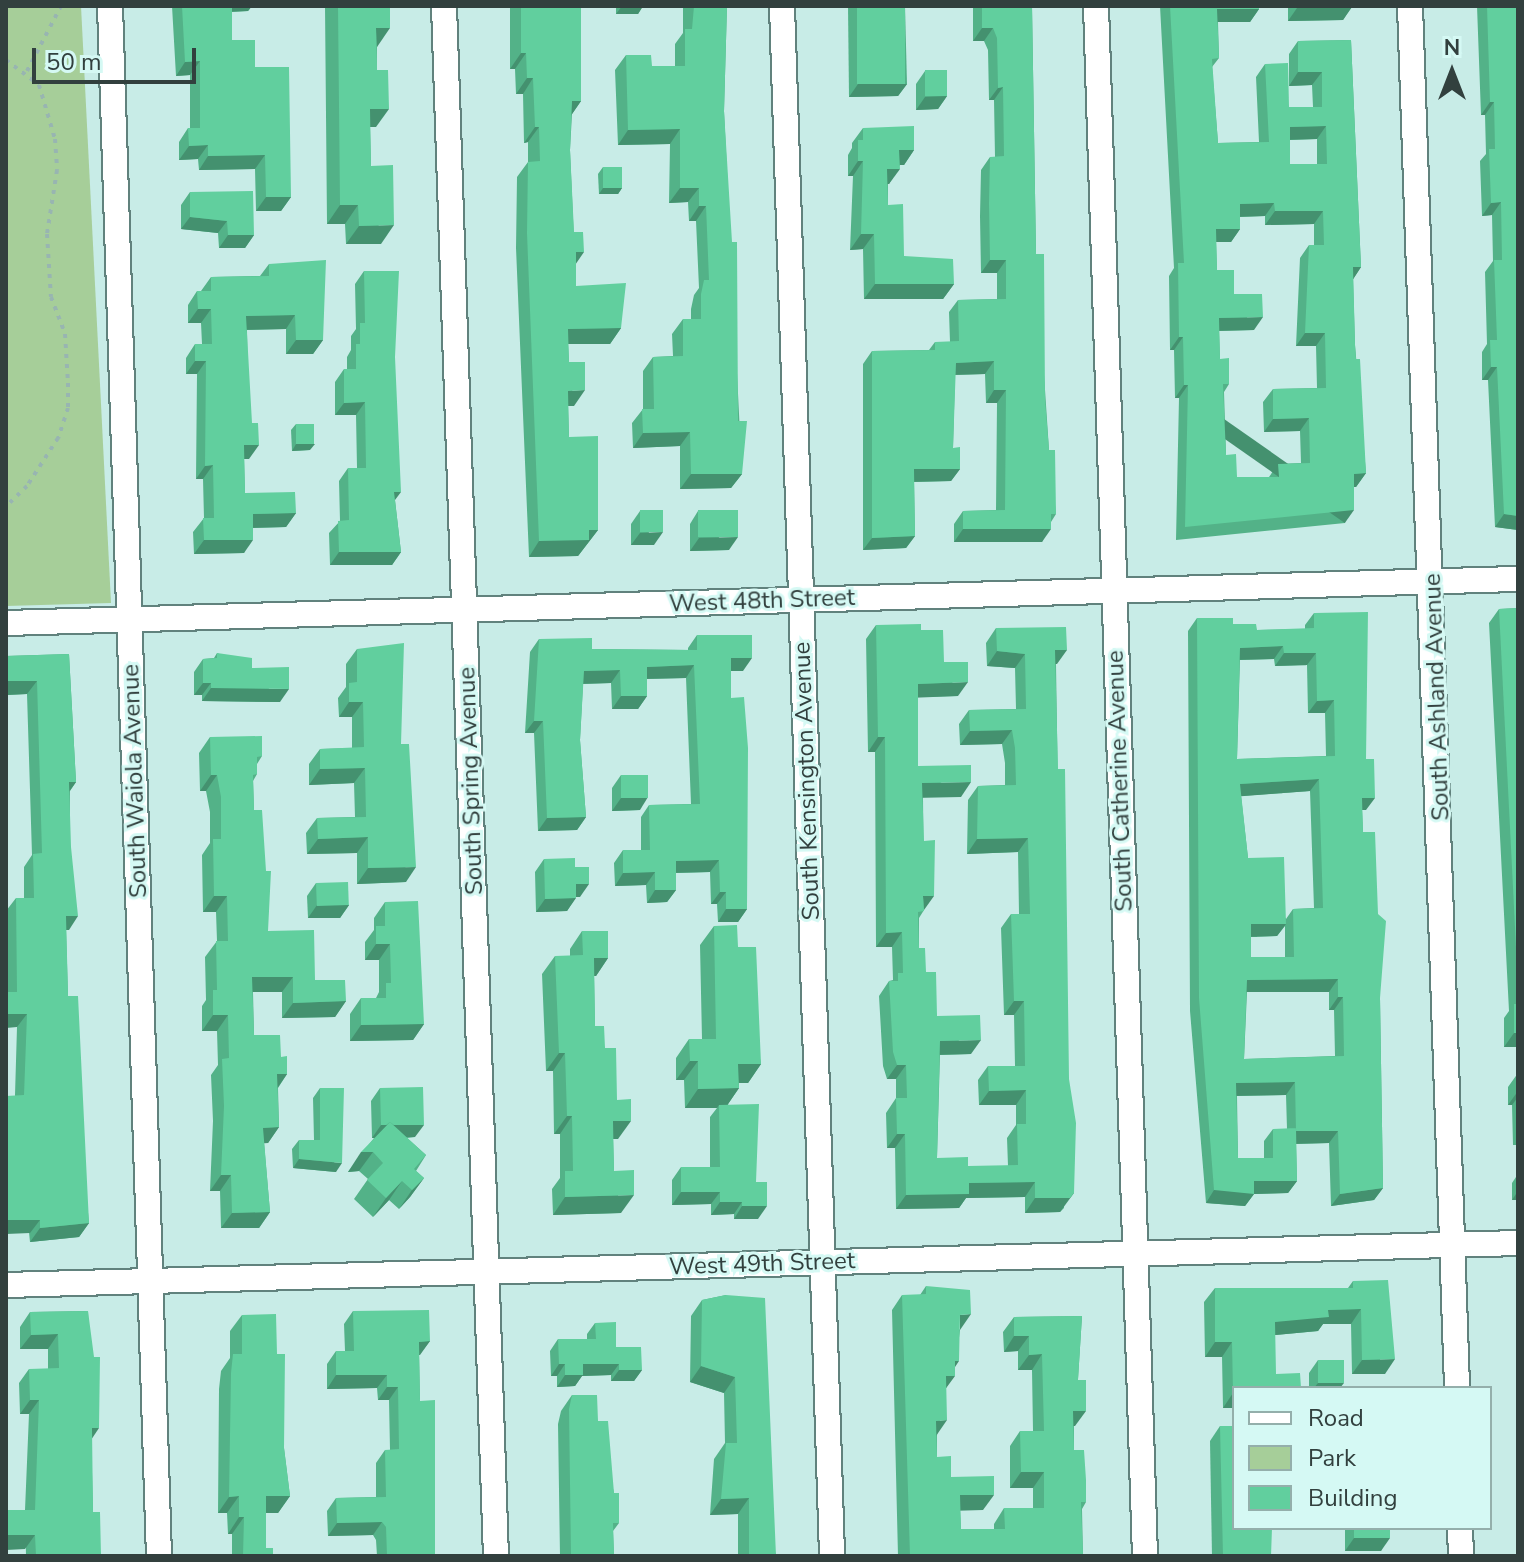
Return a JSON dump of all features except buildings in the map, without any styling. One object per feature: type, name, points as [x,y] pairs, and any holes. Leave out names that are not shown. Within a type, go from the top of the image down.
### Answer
[{"type":"street","name":"South Waiola Avenue","points":[[110,6],[159,1556]]},
{"type":"street","name":"South Spring Avenue","points":[[444,6],[496,1556]]},
{"type":"street","name":"South Kensington Avenue","points":[[782,6],[832,1556]]},
{"type":"street","name":"South Catherine Avenue","points":[[1096,6],[1145,1556]]},
{"type":"street","name":"South Ashland Avenue","points":[[1410,6],[1433,581],[1457,1386]]},
{"type":"street","name":"West 48th Street","points":[[6,623],[466,612],[1114,588],[1518,579]]},
{"type":"street","name":"West 49th Street","points":[[6,1285],[1518,1243]]},
{"type":"street","points":[[1460,1530],[1461,1556]]},
{"type":"path","points":[[27,71],[61,6]]},
{"type":"path","points":[[6,60],[27,71],[48,107],[56,146],[47,234],[51,297],[65,334],[68,408],[58,438],[27,486],[6,506]]},
{"type":"green space","points":[[6,6],[81,6],[111,603],[6,606]]}]
